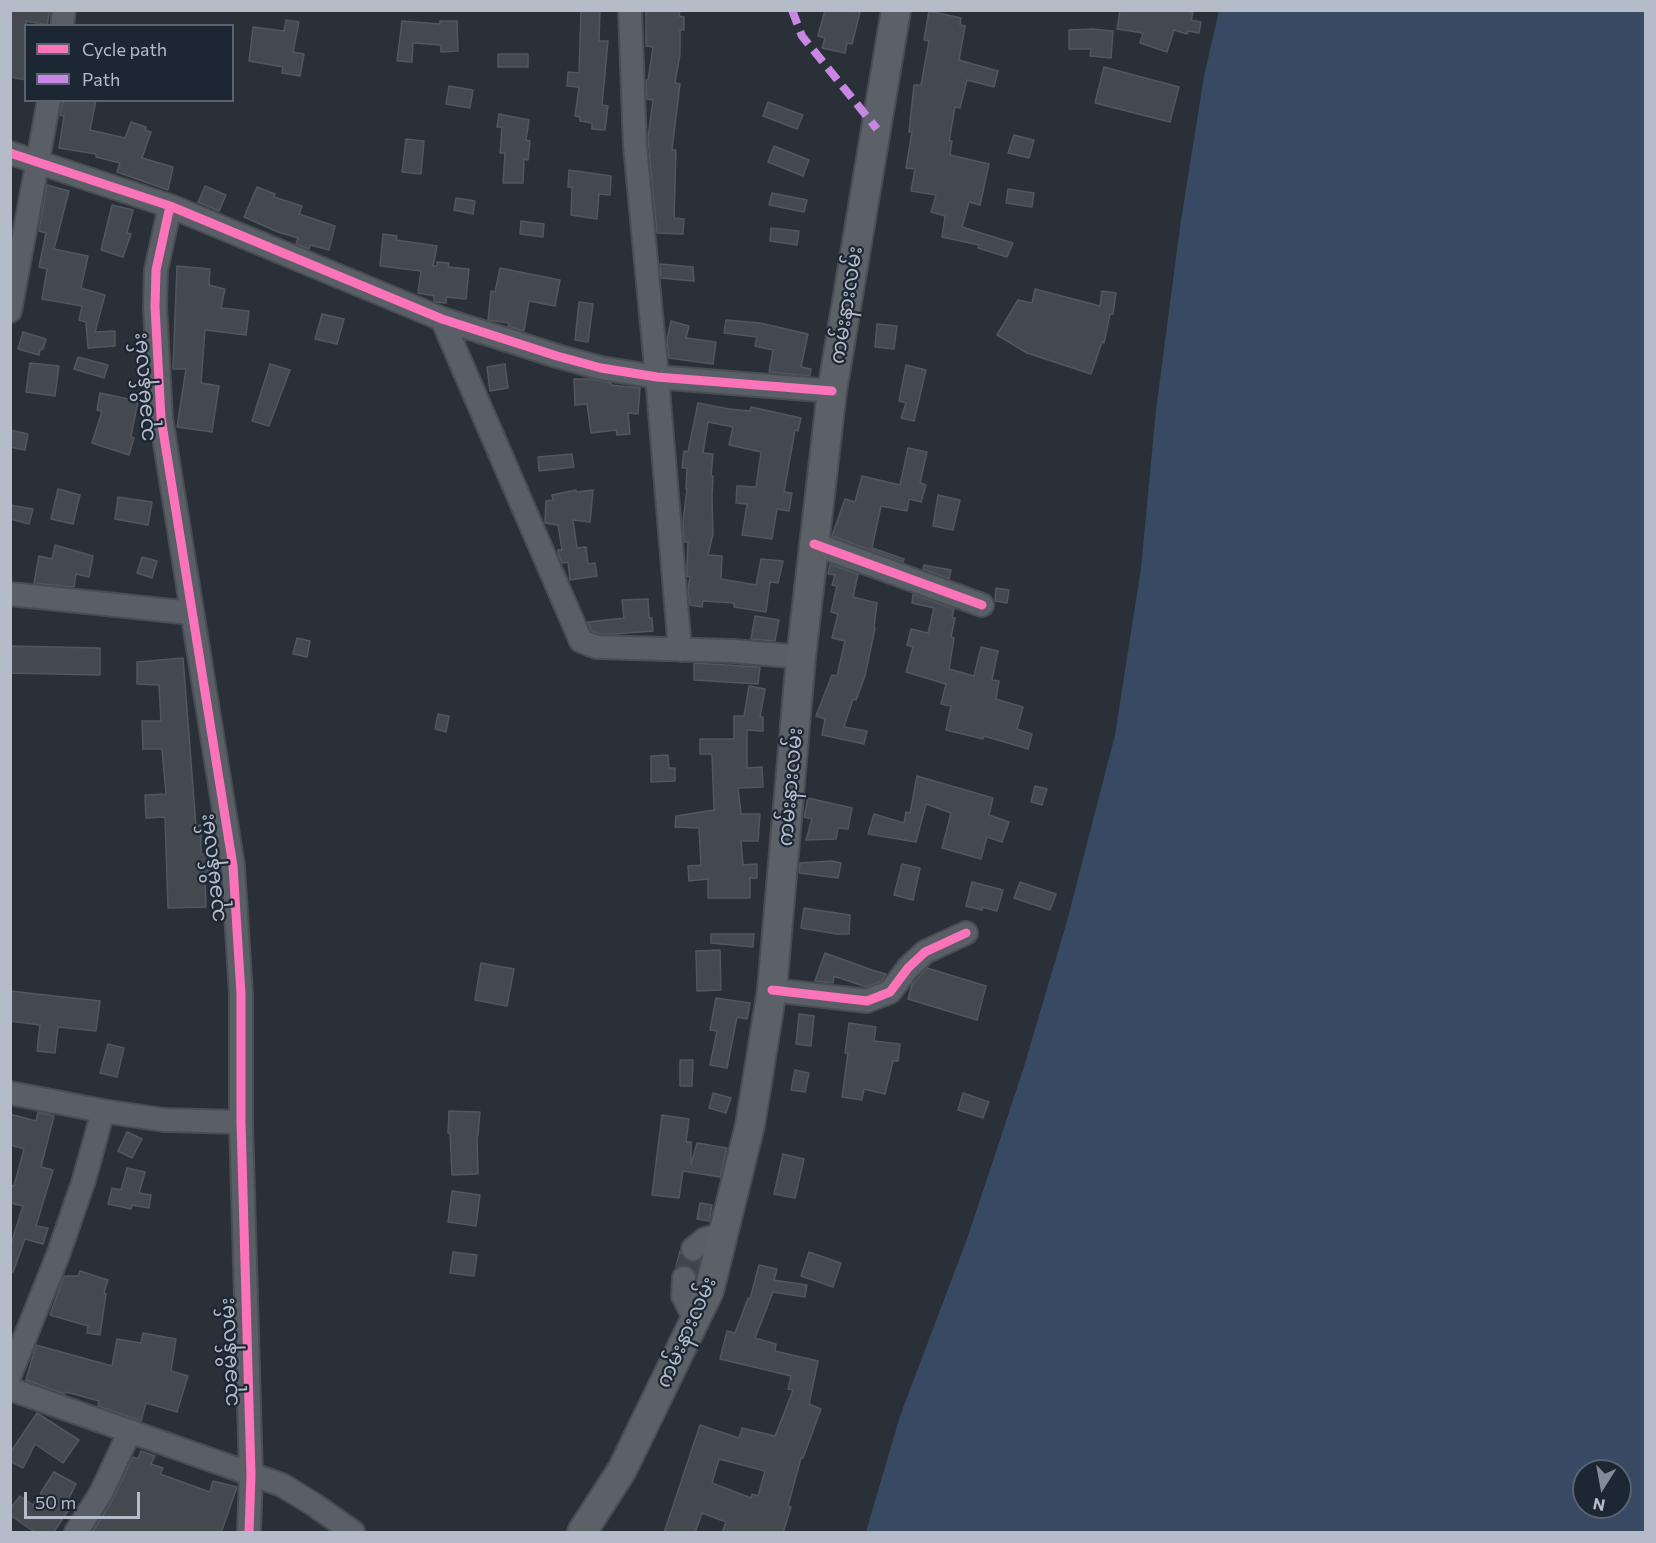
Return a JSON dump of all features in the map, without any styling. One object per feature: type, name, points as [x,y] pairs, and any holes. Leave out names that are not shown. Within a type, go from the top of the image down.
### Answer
[{"type":"main road","name":"ကမ်းနားလမ်း","points":[[582,1533],[621,1470],[709,1291],[750,1125],[772,990],[801,657],[832,391],[896,10]]},
{"type":"street","points":[[630,10],[635,146],[680,650]]},
{"type":"street","points":[[10,310],[49,102]]},
{"type":"street","points":[[10,153],[170,206],[442,319],[557,356],[602,368],[657,376],[832,391]]},
{"type":"street","name":"သုခမိန်လမ်း","points":[[170,206],[156,270],[155,307],[160,418],[233,866],[241,994],[241,1122],[251,1475],[249,1533]]},
{"type":"street","points":[[442,319],[581,640],[597,647],[732,651],[801,657]]},
{"type":"street","points":[[814,544],[982,605]]},
{"type":"street","points":[[10,594],[192,613]]},
{"type":"street","points":[[772,990],[867,1001],[890,992],[908,968],[925,952],[966,933]]},
{"type":"street","points":[[10,1093],[164,1120],[241,1122]]},
{"type":"street","points":[[10,1375],[58,1255],[84,1180],[103,1111]]},
{"type":"street","points":[[693,1249],[705,1239],[723,1234]]},
{"type":"street","points":[[684,1278],[683,1296],[695,1319]]},
{"type":"street","points":[[10,1389],[282,1485],[353,1533]]},
{"type":"street","points":[[76,1533],[101,1493],[130,1431]]},
{"type":"water","points":[[1219,11],[1645,11],[1645,1532],[866,1532],[900,1416],[967,1239],[1023,1070],[1067,921],[1115,735],[1141,568],[1156,410],[1180,227],[1204,76]]},
{"type":"building","points":[[10,10],[50,10],[47,24],[26,21],[24,24],[24,80],[10,77]]},
{"type":"building","points":[[581,10],[600,10],[599,41],[608,41],[602,105],[608,106],[605,130],[592,129],[592,123],[580,121],[580,117],[575,116],[579,87],[567,86],[568,72],[579,73]]},
{"type":"building","points":[[646,10],[680,10],[679,16],[684,17],[684,30],[680,30],[680,54],[675,83],[680,84],[672,150],[676,150],[674,218],[684,219],[683,234],[657,233],[648,138],[653,100],[647,99],[646,80],[648,80],[653,47],[646,46]]},
{"type":"building","points":[[825,10],[860,12],[852,44],[847,43],[845,53],[822,48],[825,38],[818,36]]},
{"type":"building","points":[[1120,10],[1186,10],[1193,13],[1191,20],[1201,22],[1199,33],[1188,31],[1187,34],[1174,30],[1167,52],[1140,43],[1143,33],[1117,29]]},
{"type":"building","points":[[929,11],[961,18],[960,25],[965,26],[959,60],[998,71],[994,87],[967,80],[960,108],[955,107],[949,141],[952,141],[950,155],[989,164],[980,205],[969,202],[962,227],[1013,243],[1007,257],[978,248],[979,245],[942,237],[945,216],[931,212],[936,195],[911,191],[915,169],[906,168],[912,132],[909,132],[914,85],[921,85],[929,41],[924,40]]},
{"type":"building","points":[[286,20],[299,22],[293,52],[304,54],[300,76],[282,73],[283,67],[249,61],[253,27],[284,31]]},
{"type":"building","points":[[402,21],[440,24],[440,21],[457,21],[458,51],[441,52],[441,45],[413,43],[412,62],[397,61]]},
{"type":"building","points":[[1069,30],[1113,31],[1111,58],[1090,56],[1091,49],[1069,49]]},
{"type":"building","points":[[498,54],[528,54],[528,67],[498,67]]},
{"type":"building","points":[[1104,67],[1179,87],[1170,122],[1095,103]]},
{"type":"building","points":[[449,86],[473,90],[470,108],[446,104]]},
{"type":"building","points":[[63,102],[96,102],[90,130],[125,138],[131,122],[146,127],[145,130],[151,132],[142,158],[173,167],[168,190],[117,172],[120,163],[96,157],[96,154],[59,148],[64,116],[60,115]]},
{"type":"building","points":[[768,102],[803,115],[797,129],[763,116]]},
{"type":"building","points":[[499,114],[529,120],[526,140],[530,141],[528,160],[524,159],[523,183],[503,183],[505,153],[500,153],[502,127],[497,127]]},
{"type":"building","points":[[1014,135],[1034,140],[1029,158],[1008,153]]},
{"type":"building","points":[[406,139],[424,141],[421,174],[402,172]]},
{"type":"building","points":[[774,146],[809,160],[803,176],[768,162]]},
{"type":"building","points":[[569,170],[611,176],[610,195],[599,194],[597,219],[571,215],[572,187],[568,187]]},
{"type":"building","points":[[47,185],[69,191],[54,249],[88,256],[81,288],[105,295],[95,332],[115,331],[115,346],[88,348],[86,322],[79,320],[82,306],[42,299],[47,269],[39,267],[46,233],[39,231]]},
{"type":"building","points":[[205,186],[226,195],[219,211],[198,202]]},
{"type":"building","points":[[257,187],[275,194],[274,197],[302,206],[299,214],[335,226],[329,250],[310,245],[309,249],[296,244],[298,238],[244,217]]},
{"type":"building","points":[[1008,189],[1034,193],[1032,207],[1006,203]]},
{"type":"building","points":[[772,193],[807,200],[804,212],[769,205]]},
{"type":"building","points":[[456,198],[475,201],[473,214],[454,210]]},
{"type":"building","points":[[112,205],[133,210],[127,233],[131,234],[123,257],[101,250]]},
{"type":"building","points":[[521,221],[544,224],[543,237],[520,234]]},
{"type":"building","points":[[771,228],[799,231],[797,245],[770,241]]},
{"type":"building","points":[[383,234],[397,236],[396,240],[437,246],[433,266],[437,266],[437,262],[449,263],[448,267],[469,269],[466,299],[446,297],[446,303],[436,302],[434,296],[418,293],[421,271],[380,266]]},
{"type":"building","points":[[660,264],[693,267],[694,281],[661,278]]},
{"type":"building","points":[[177,266],[210,269],[209,285],[225,289],[221,308],[249,311],[246,335],[205,330],[201,383],[219,386],[212,432],[177,427],[186,369],[173,369]]},
{"type":"building","points":[[500,268],[560,280],[555,306],[529,301],[524,331],[508,326],[509,323],[488,320],[491,291],[495,292]]},
{"type":"building","points":[[1035,289],[1100,306],[1102,291],[1116,293],[1113,314],[1110,314],[1104,343],[1102,342],[1091,374],[1027,353],[997,335],[1018,300],[1032,303]]},
{"type":"building","points":[[579,302],[593,304],[588,342],[575,340]]},
{"type":"building","points":[[322,314],[344,319],[337,344],[315,339]]},
{"type":"building","points":[[726,320],[760,323],[808,334],[801,367],[811,369],[810,376],[769,372],[773,350],[755,346],[757,337],[724,333]]},
{"type":"building","points":[[671,321],[689,326],[686,338],[716,342],[713,364],[669,358],[667,340]]},
{"type":"building","points":[[877,324],[897,326],[894,349],[875,347]]},
{"type":"building","points":[[23,332],[46,339],[39,355],[18,349]]},
{"type":"building","points":[[78,357],[108,365],[104,378],[74,369]]},
{"type":"building","points":[[30,363],[59,366],[55,396],[26,392]]},
{"type":"building","points":[[270,364],[290,370],[269,426],[252,421]]},
{"type":"building","points":[[505,364],[508,388],[490,391],[487,367]]},
{"type":"building","points":[[906,365],[926,370],[914,421],[901,418],[906,403],[899,401]]},
{"type":"building","points":[[574,379],[589,379],[611,383],[611,385],[640,388],[638,414],[628,413],[630,434],[617,435],[616,430],[591,433],[587,404],[575,405]]},
{"type":"building","points":[[100,393],[138,401],[131,436],[134,438],[129,455],[92,443],[102,411],[97,410]]},
{"type":"building","points":[[698,403],[750,411],[751,407],[801,418],[798,431],[795,430],[784,492],[792,493],[789,511],[777,509],[772,539],[742,535],[747,504],[736,503],[737,486],[756,487],[761,452],[729,445],[733,427],[708,422],[703,453],[713,454],[711,476],[713,476],[713,534],[708,555],[722,556],[721,579],[756,585],[761,559],[783,561],[778,583],[770,582],[766,612],[734,607],[734,603],[703,601],[702,607],[690,605],[688,589],[690,577],[687,576],[688,542],[684,542],[683,522],[687,468],[682,468],[684,451],[688,452]]},
{"type":"building","points":[[10,430],[28,434],[25,450],[10,447]]},
{"type":"building","points":[[908,448],[927,452],[920,483],[926,485],[921,502],[909,499],[907,511],[881,506],[872,548],[904,559],[903,562],[832,536],[845,499],[855,502],[862,476],[900,485]]},
{"type":"building","points":[[572,454],[574,467],[539,471],[538,457]]},
{"type":"building","points":[[58,489],[80,495],[73,524],[51,519]]},
{"type":"building","points":[[576,490],[576,492],[593,490],[590,522],[573,520],[577,548],[586,547],[588,564],[595,563],[597,576],[570,580],[568,562],[562,563],[559,555],[558,550],[562,550],[558,525],[545,523],[546,501],[553,500],[552,495]]},
{"type":"building","points":[[938,495],[960,500],[953,530],[933,526]]},
{"type":"building","points":[[118,497],[152,502],[148,525],[115,519]]},
{"type":"building","points":[[10,505],[33,509],[29,524],[10,519]]},
{"type":"building","points":[[55,545],[93,556],[89,577],[76,574],[74,587],[34,583],[39,556],[52,559]]},
{"type":"building","points":[[142,557],[157,561],[152,578],[137,573]]},
{"type":"building","points":[[830,564],[858,574],[853,597],[877,603],[875,628],[865,676],[856,700],[853,699],[844,727],[867,731],[864,744],[822,735],[825,719],[816,716],[832,675],[837,676],[845,641],[832,638],[838,614],[831,612],[837,586],[832,585],[835,575],[828,574]]},
{"type":"building","points":[[924,565],[951,570],[949,579],[923,569]]},
{"type":"building","points":[[996,588],[1009,590],[1007,603],[995,601]]},
{"type":"building","points":[[913,594],[954,609],[952,617],[955,618],[951,637],[954,638],[949,669],[974,676],[981,647],[998,651],[992,680],[999,681],[996,699],[1023,707],[1017,729],[1032,734],[1028,749],[984,736],[983,739],[946,730],[951,706],[941,704],[946,684],[906,672],[913,647],[907,645],[911,629],[928,633],[934,608],[912,603]]},
{"type":"building","points":[[648,599],[649,618],[652,618],[653,631],[600,634],[591,630],[588,622],[624,618],[622,600]]},
{"type":"building","points":[[755,616],[779,620],[775,641],[751,639]]},
{"type":"building","points":[[297,638],[310,641],[307,657],[293,654]]},
{"type":"building","points":[[10,646],[100,648],[100,675],[10,673]]},
{"type":"building","points":[[183,658],[196,826],[201,825],[201,854],[217,854],[220,880],[205,880],[206,907],[168,908],[165,817],[146,818],[145,795],[166,794],[162,749],[143,749],[142,721],[161,721],[159,685],[137,684],[137,662]]},
{"type":"building","points":[[694,663],[760,667],[758,684],[694,680]]},
{"type":"building","points":[[749,686],[765,689],[760,717],[763,717],[763,731],[747,730],[747,768],[762,767],[763,787],[738,788],[741,814],[760,814],[758,841],[741,841],[743,865],[757,864],[757,878],[750,878],[750,898],[708,898],[708,879],[689,881],[688,866],[701,865],[699,828],[675,827],[676,816],[714,810],[712,754],[700,754],[700,739],[734,739],[734,716],[744,716]]},
{"type":"building","points":[[438,714],[449,716],[446,732],[435,729]]},
{"type":"building","points":[[668,755],[669,768],[675,768],[675,781],[651,782],[651,756]]},
{"type":"building","points":[[917,776],[993,798],[989,815],[1009,822],[1002,842],[987,837],[981,859],[942,848],[951,813],[926,804],[916,842],[868,834],[874,814],[904,823],[906,812],[910,813]]},
{"type":"building","points":[[1035,786],[1047,789],[1042,805],[1031,802]]},
{"type":"building","points":[[808,798],[852,808],[848,829],[838,828],[836,839],[806,840],[812,819],[804,817]]},
{"type":"building","points":[[832,861],[841,863],[838,878],[799,873],[800,863]]},
{"type":"building","points":[[902,864],[920,868],[913,900],[894,895]]},
{"type":"building","points":[[972,882],[1003,890],[997,911],[966,906]]},
{"type":"building","points":[[1020,882],[1056,894],[1050,910],[1014,898]]},
{"type":"building","points":[[804,908],[850,915],[849,934],[801,928]]},
{"type":"building","points":[[711,934],[754,934],[753,947],[711,943]]},
{"type":"building","points":[[720,950],[721,990],[697,991],[696,951]]},
{"type":"building","points":[[825,953],[886,974],[882,981],[866,987],[834,976],[833,983],[815,981]]},
{"type":"building","points":[[481,963],[514,969],[507,1006],[475,1000]]},
{"type":"building","points":[[927,968],[986,986],[977,1020],[908,999],[912,985]]},
{"type":"building","points":[[10,991],[100,1001],[96,1031],[58,1027],[55,1053],[37,1051],[40,1025],[10,1021]]},
{"type":"building","points":[[716,998],[750,1003],[747,1019],[737,1017],[727,1068],[710,1065],[717,1031],[710,1030]]},
{"type":"building","points":[[799,1014],[814,1016],[811,1046],[796,1044]]},
{"type":"building","points":[[849,1023],[876,1027],[874,1041],[900,1044],[898,1061],[893,1061],[885,1094],[864,1089],[862,1100],[842,1097],[848,1053],[845,1053]]},
{"type":"building","points":[[108,1044],[124,1048],[117,1077],[100,1073]]},
{"type":"building","points":[[680,1060],[693,1060],[692,1086],[680,1086]]},
{"type":"building","points":[[795,1070],[809,1073],[805,1092],[791,1090]]},
{"type":"building","points":[[713,1093],[731,1098],[726,1113],[709,1108]]},
{"type":"building","points":[[963,1093],[989,1102],[983,1118],[958,1110]]},
{"type":"building","points":[[449,1111],[480,1112],[477,1135],[478,1174],[452,1175],[450,1133],[448,1133]]},
{"type":"building","points":[[38,1112],[54,1116],[41,1167],[53,1170],[36,1226],[48,1228],[43,1244],[25,1239],[13,1272],[10,1271],[10,1247],[23,1206],[10,1203],[10,1185],[14,1186],[24,1149],[10,1145],[10,1114],[36,1121]]},
{"type":"building","points":[[662,1115],[689,1119],[686,1142],[691,1142],[691,1165],[697,1143],[727,1148],[720,1177],[683,1171],[679,1198],[652,1195]]},
{"type":"building","points":[[127,1132],[142,1139],[132,1158],[118,1151]]},
{"type":"building","points":[[783,1154],[804,1159],[795,1198],[774,1194]]},
{"type":"building","points":[[127,1168],[145,1172],[139,1193],[151,1195],[149,1208],[132,1205],[131,1209],[108,1204],[112,1188],[121,1190]]},
{"type":"building","points":[[452,1191],[480,1195],[476,1226],[448,1222]]},
{"type":"building","points":[[700,1203],[712,1205],[709,1221],[697,1219]]},
{"type":"building","points":[[680,1251],[682,1257],[688,1261],[700,1260],[696,1273],[692,1267],[685,1265],[676,1267]]},
{"type":"building","points":[[453,1252],[477,1255],[474,1276],[450,1273]]},
{"type":"building","points":[[809,1252],[841,1263],[833,1287],[801,1276]]},
{"type":"building","points":[[759,1265],[777,1269],[774,1280],[807,1285],[805,1297],[773,1292],[755,1338],[776,1344],[775,1351],[818,1361],[809,1404],[821,1409],[803,1458],[801,1458],[783,1533],[722,1533],[726,1522],[702,1513],[695,1533],[664,1533],[700,1425],[739,1438],[742,1428],[775,1436],[793,1390],[788,1389],[791,1376],[720,1359],[727,1331],[735,1333],[748,1298],[750,1299]],"holes":[[[719,1459],[765,1471],[758,1496],[752,1494],[751,1498],[712,1483]]]},
{"type":"building","points":[[80,1271],[108,1280],[104,1293],[106,1294],[100,1335],[87,1333],[88,1326],[50,1315],[64,1276],[78,1276]]},
{"type":"building","points":[[143,1333],[176,1339],[171,1371],[188,1376],[177,1412],[146,1403],[141,1421],[98,1406],[99,1401],[66,1392],[65,1394],[26,1380],[36,1345],[112,1366],[117,1339],[141,1343]]},
{"type":"building","points":[[37,1413],[79,1440],[63,1463],[35,1444],[23,1468],[10,1461],[10,1453]]},
{"type":"building","points":[[141,1451],[155,1456],[151,1464],[163,1468],[160,1474],[210,1492],[213,1481],[237,1487],[221,1533],[92,1533],[113,1499],[133,1457],[138,1459]]},
{"type":"building","points":[[54,1472],[76,1484],[67,1502],[72,1505],[53,1533],[36,1533],[10,1515],[10,1509],[20,1496],[33,1505]]},
{"type":"tunnel","points":[[684,1278],[693,1249]]},
{"type":"marked path","points":[[792,10],[802,36],[877,129]]},
{"type":"cycle path","points":[[10,153],[170,206],[442,319],[557,356],[601,368],[657,377],[832,391]]},
{"type":"cycle path","points":[[170,206],[156,270],[155,307],[161,418],[233,866],[241,994],[241,1122],[251,1475],[249,1532]]},
{"type":"cycle path","points":[[814,544],[982,605]]},
{"type":"cycle path","points":[[772,990],[867,1001],[890,992],[908,968],[925,952],[966,933]]}]
